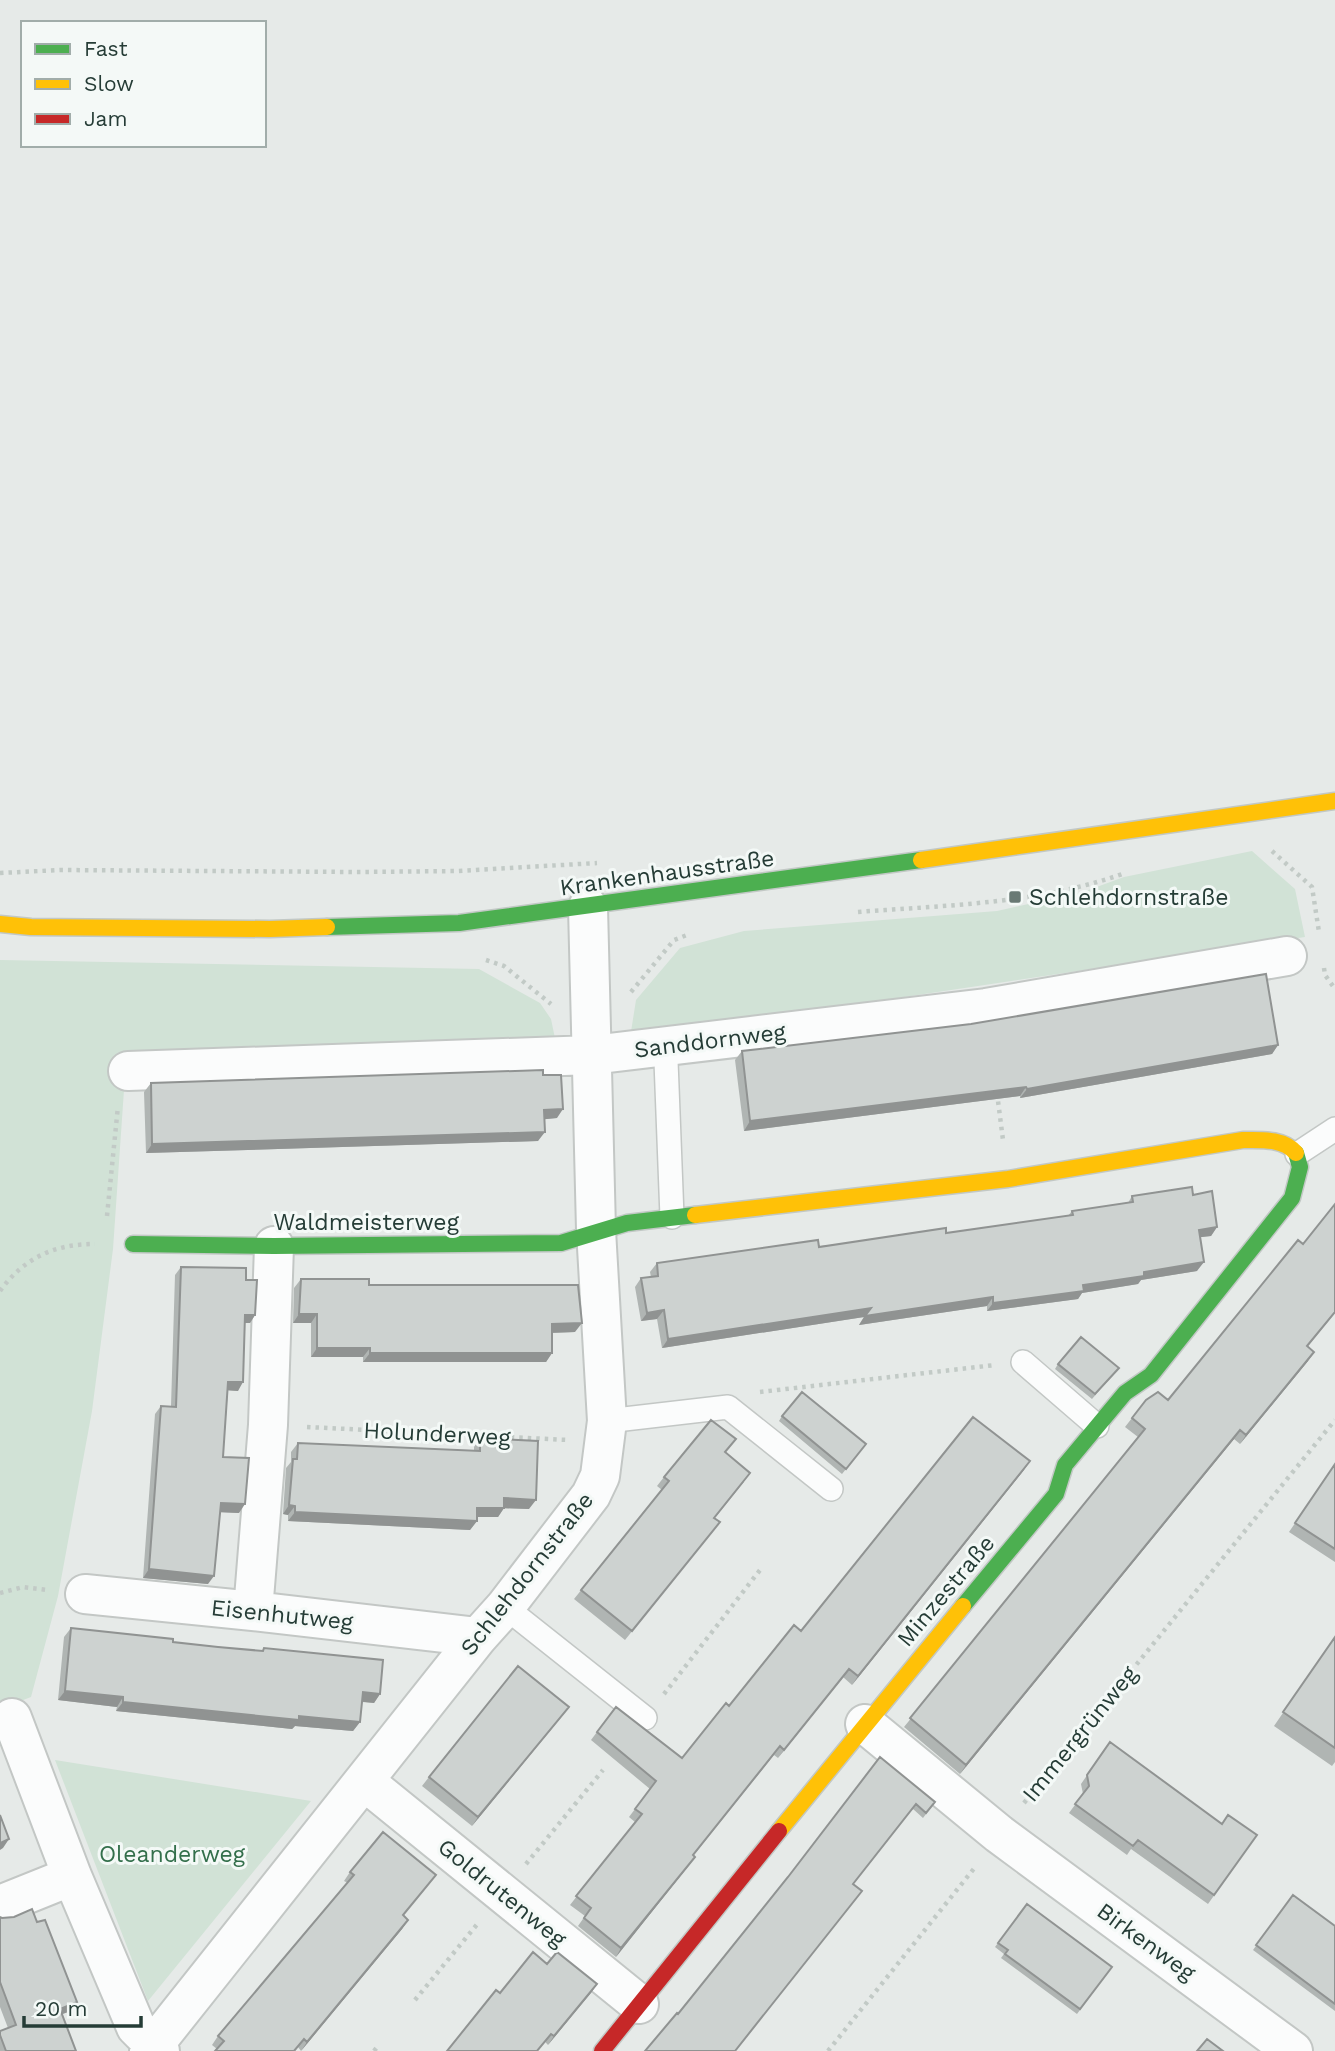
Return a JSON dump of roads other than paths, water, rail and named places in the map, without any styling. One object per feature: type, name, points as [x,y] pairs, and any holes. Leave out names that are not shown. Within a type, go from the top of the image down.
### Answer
[{"type":"street","name":"Krankenhausstraße","points":[[0,924],[31,927],[270,929],[459,923],[1335,800]]},
{"type":"street","name":"Schlehdornstraße","points":[[154,2049],[478,1637],[505,1607],[591,1494],[600,1476],[606,1431],[596,1230],[594,1054],[588,907]]},
{"type":"street","name":"Sanddornweg","points":[[128,1071],[594,1054],[986,1008],[1304,948]]},
{"type":"street","points":[[596,1230],[672,1217],[1008,1179],[1243,1140],[1282,1142],[1292,1147],[1297,1154]]},
{"type":"street","name":"Minzestraße","points":[[602,2051],[865,1724],[1056,1494],[1065,1465],[1125,1393],[1151,1375],[1292,1198],[1300,1178],[1297,1154]]},
{"type":"street","name":"Waldmeisterweg","points":[[132,1244],[274,1246],[561,1243],[578,1240],[596,1230]]},
{"type":"street","points":[[253,1611],[268,1425],[274,1246]]},
{"type":"street","name":"Eisenhutweg","points":[[85,1594],[478,1637]]},
{"type":"street","points":[[12,1718],[72,1876],[136,2027],[154,2049]]},
{"type":"street","name":"Birkenweg","points":[[865,1724],[999,1834],[1293,2051]]},
{"type":"street","name":"Goldrutenweg","points":[[364,1781],[639,2004]]},
{"type":"street","points":[[0,1905],[72,1876]]},
{"type":"lane","points":[[666,1061],[672,1217]]},
{"type":"lane","points":[[1297,1154],[1335,1129]]},
{"type":"lane","points":[[1023,1362],[1097,1426]]},
{"type":"lane","points":[[606,1431],[728,1407],[831,1489]]},
{"type":"lane","points":[[505,1607],[645,1718]]},
{"type":"place","name":"Schlehdornstraße","points":[[1015,897]]},
{"type":"park label","name":"Oleanderweg","points":[[172,1854]]}]
